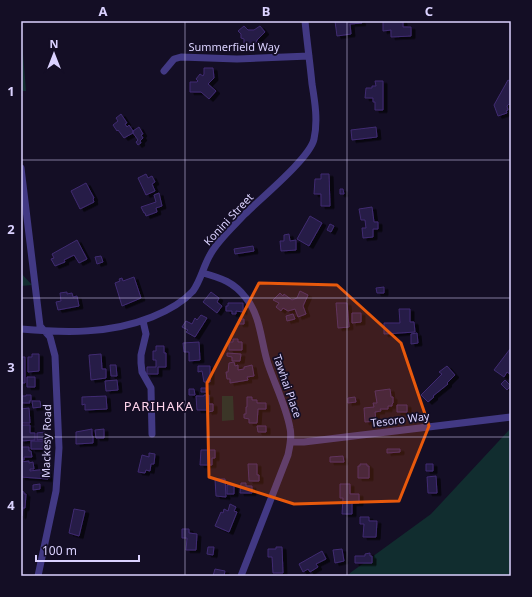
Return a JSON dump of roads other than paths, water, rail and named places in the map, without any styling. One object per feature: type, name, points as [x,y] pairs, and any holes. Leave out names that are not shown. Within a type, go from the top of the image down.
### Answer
[{"type":"street","name":"Konini Street","points":[[44,331],[91,331],[114,328],[143,321],[178,304],[192,291],[215,247],[245,214],[296,165],[310,149],[313,143],[316,118],[305,21]]},
{"type":"street","name":"Summerfield Way","points":[[164,70],[174,59],[181,57],[237,59],[309,56]]},
{"type":"street","name":"Mackesy Road","points":[[21,168],[40,326],[50,337],[55,356],[58,448],[56,491],[38,576]]},
{"type":"street","name":"Tawhai Place","points":[[202,273],[216,276],[224,280],[237,289],[252,306],[257,317],[268,363],[290,428],[291,442],[288,455],[241,576]]},
{"type":"street","points":[[143,321],[146,334],[141,355],[141,363],[142,372],[151,388],[152,434]]},
{"type":"street","points":[[21,329],[44,331]]},
{"type":"street","name":"Tesoro Way","points":[[291,442],[304,442],[511,417]]},
{"type":"district","name":"PARIHAKA","points":[[159,406]]}]
